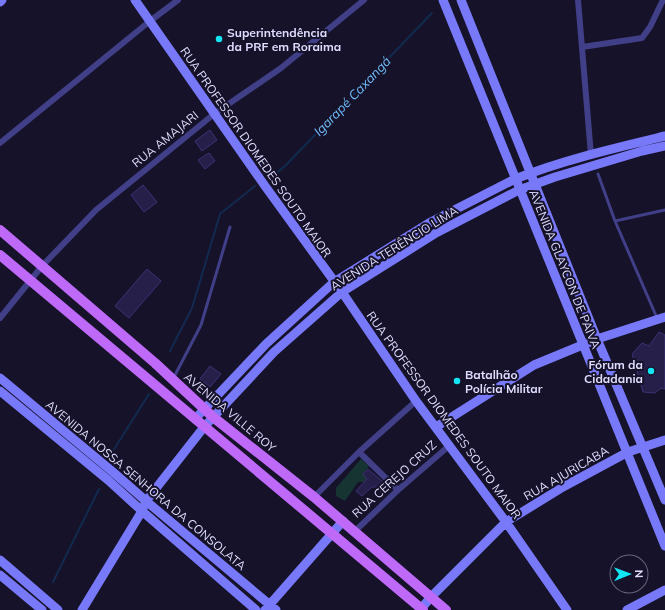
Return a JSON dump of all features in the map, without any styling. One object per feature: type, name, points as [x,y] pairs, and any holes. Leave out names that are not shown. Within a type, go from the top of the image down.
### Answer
[{"type":"main road","name":"RUA PROFESSOR DIOMEDES SOUTO MAIOR","points":[[135,0],[257,175],[342,292],[416,401],[506,522],[566,610]]},
{"type":"main road","name":"AVENIDA GLAYCON DE PAIVA","points":[[443,0],[665,546]]},
{"type":"main road","name":"AVENIDA GLAYCON DE PAIVA","points":[[461,2],[597,339],[665,500]]},
{"type":"main road","name":"AVENIDA TERÊNCIO LIMA","points":[[82,610],[142,511],[146,501],[204,427],[274,352],[342,292],[436,233],[520,190],[665,136]]},
{"type":"main road","name":"AVENIDA TERÊNCIO LIMA","points":[[195,419],[266,344],[334,282],[429,223],[515,179],[591,154],[641,146],[665,146]]},
{"type":"main road","points":[[453,210],[458,221]]},
{"type":"main road","name":"AVENIDA VILLE ROY","points":[[0,230],[155,364],[205,408],[213,417],[343,521],[446,610]]},
{"type":"main road","points":[[0,255],[305,510],[331,534],[421,610]]},
{"type":"main road","name":"RUA CEREJO CRUZ","points":[[436,427],[534,365],[583,344],[661,318]]},
{"type":"main road","name":"AVENIDA NOSSA SENHORA DA CONSOLATA","points":[[0,378],[113,472],[270,608]]},
{"type":"main road","name":"AVENIDA NOSSA SENHORA DA CONSOLATA","points":[[0,392],[108,480],[256,610]]},
{"type":"main road","name":"RUA AJURICABA","points":[[421,610],[431,597],[506,522],[563,487],[628,452],[665,440]]},
{"type":"main road","name":"RUA CEREJO CRUZ","points":[[270,608],[343,521]]},
{"type":"main road","points":[[0,560],[58,610]]},
{"type":"main road","points":[[0,576],[42,610]]},
{"type":"main road","points":[[627,610],[665,590]]},
{"type":"street","points":[[0,143],[178,0]]},
{"type":"street","name":"RUA AMAJARI","points":[[0,318],[42,266],[96,210],[214,114],[281,68],[364,0]]},
{"type":"street","points":[[578,0],[591,154]]},
{"type":"street","points":[[582,47],[642,38],[650,27],[662,0]]},
{"type":"street","points":[[314,497],[359,452],[416,401]]},
{"type":"street","name":"RUA CEREJO CRUZ","points":[[354,532],[398,490],[450,446]]},
{"type":"street","points":[[359,452],[398,490]]},
{"type":"lane","points":[[598,174],[615,221],[661,318]]},
{"type":"lane","points":[[615,221],[665,210]]},
{"type":"lane","points":[[171,379],[201,325],[230,227]]},
{"type":"green space","points":[[361,459],[369,466],[363,474],[367,479],[363,482],[358,482],[345,501],[336,496],[336,488]]},
{"type":"building","points":[[210,130],[217,140],[202,151],[195,141]]},
{"type":"building","points":[[209,153],[215,161],[205,169],[198,160]]},
{"type":"building","points":[[143,185],[157,202],[144,212],[131,195]]},
{"type":"building","points":[[147,269],[161,281],[129,318],[115,306]]},
{"type":"building","name":"Fórum da Cidadania","points":[[659,332],[665,335],[665,389],[661,388],[655,393],[643,392],[632,354],[642,343],[649,346]]},
{"type":"building","points":[[210,366],[221,374],[210,387],[200,379]]},
{"type":"building","points":[[368,469],[383,482],[381,484],[387,489],[382,493],[376,487],[372,487],[362,496],[356,491],[367,479],[363,474]]},
{"type":"waterway","name":"Igarapé Caxangá","points":[[268,176],[279,171],[286,165],[432,13]]},
{"type":"waterway","name":"Igarapé Caxangá","points":[[170,351],[192,308],[220,214],[255,186]]},
{"type":"waterway","name":"Igarapé Caxangá","points":[[111,454],[149,394]]},
{"type":"waterway","name":"Igarapé Caxangá","points":[[53,582],[99,489]]},
{"type":"place","name":"Superintendência da PRF em Roraima","points":[[219,39]]},
{"type":"place","name":"Fórum da Cidadania","points":[[651,371]]},
{"type":"place","name":"Batalhão Polícia Militar","points":[[457,381]]}]
